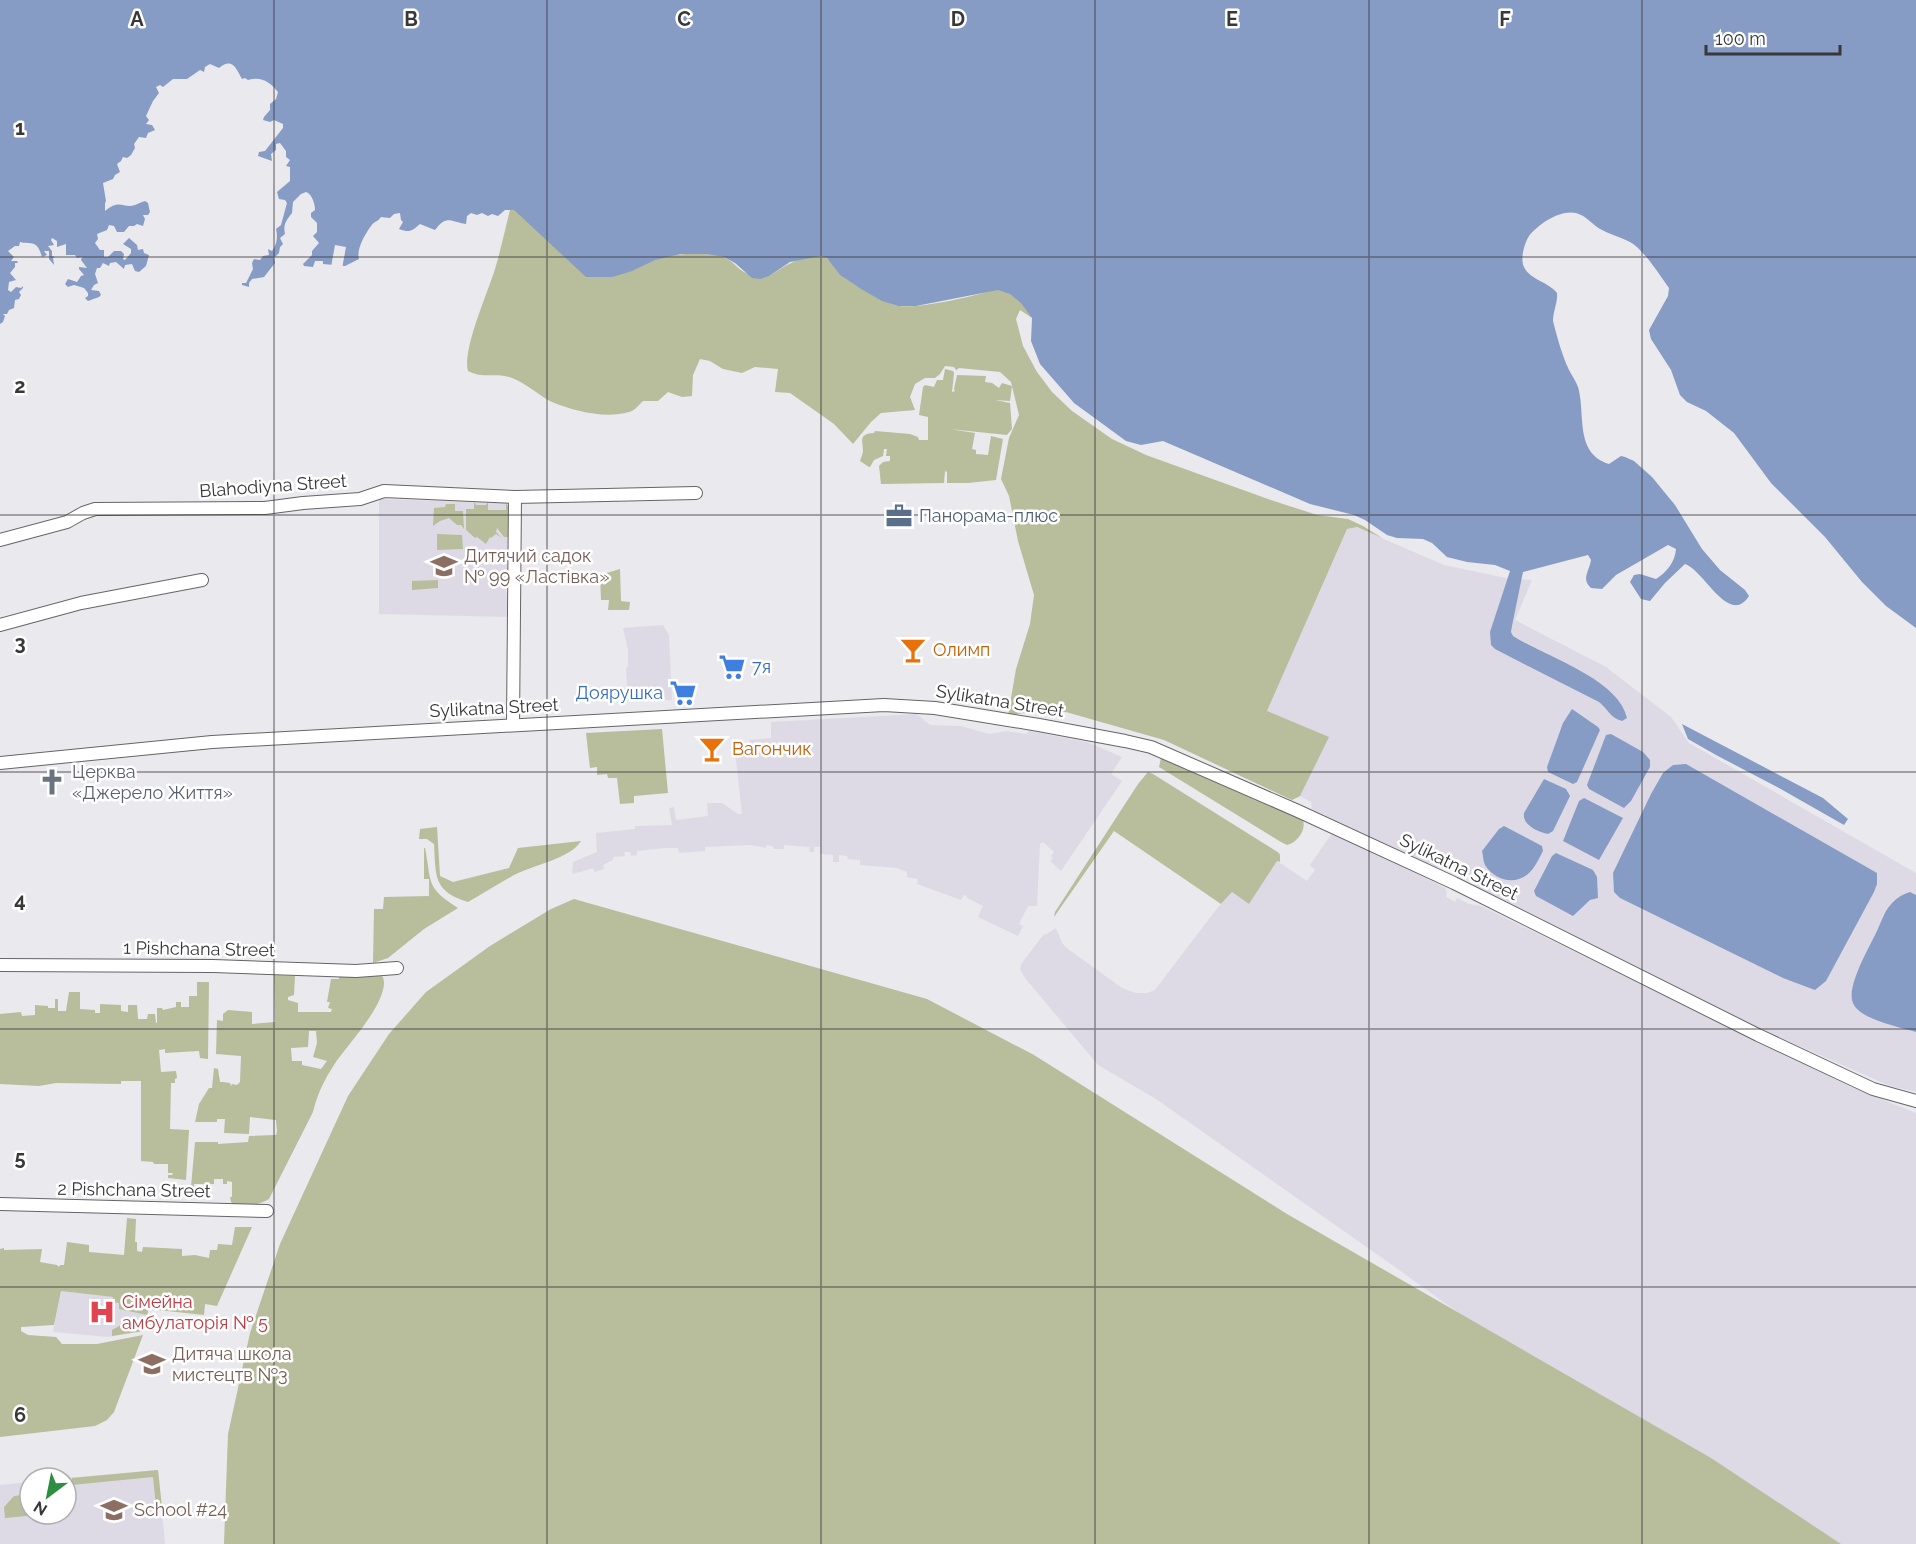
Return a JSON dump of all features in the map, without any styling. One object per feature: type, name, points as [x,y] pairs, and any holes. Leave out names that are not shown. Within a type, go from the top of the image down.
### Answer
[{"type":"street","name":"Blahodiyna Street","points":[[0,540],[67,522],[95,509],[265,508],[360,499],[384,491],[515,496],[696,493]]},
{"type":"street","points":[[513,725],[515,496]]},
{"type":"street","points":[[0,625],[81,603],[202,580]]},
{"type":"street","name":"Sylikatna Street","points":[[0,762],[212,742],[884,705],[935,708],[1050,726],[1151,747],[1298,811],[1454,884],[1758,1035],[1873,1089],[1916,1101]]},
{"type":"street","name":"1 Pishchana Street","points":[[0,965],[213,966],[356,970],[396,968]]},
{"type":"street","name":"2 Pishchana Street","points":[[0,1204],[267,1211]]},
{"type":"shaded area","name":"Дитячий садок № 99 «Ластівка»","points":[[379,499],[506,503],[510,509],[509,583],[506,585],[506,592],[509,595],[509,617],[379,614]]},
{"type":"shaded area","points":[[1356,527],[1444,565],[1506,578],[1532,580],[1515,620],[1606,667],[1671,717],[1689,743],[1916,873],[1916,1092],[1890,1086],[1763,1030],[1509,905],[1475,887],[1465,863],[1458,859],[1434,868],[1312,809],[1311,802],[1300,796],[1292,800],[1234,772],[1267,711],[1347,529]]},
{"type":"shaded area","points":[[663,625],[669,635],[672,700],[628,701],[626,668],[628,667],[628,650],[623,628]]},
{"type":"shaded area","points":[[917,714],[930,725],[961,726],[989,734],[1006,731],[1026,734],[1029,731],[1087,742],[1122,757],[1111,774],[1122,781],[1061,871],[1050,861],[1054,852],[1043,842],[1040,844],[1037,906],[1028,906],[1019,924],[1023,926],[1018,936],[978,917],[983,906],[967,896],[964,895],[961,900],[917,884],[918,879],[907,877],[907,872],[897,868],[860,865],[860,860],[848,859],[847,856],[839,855],[839,862],[833,862],[833,855],[820,854],[820,847],[814,847],[814,852],[810,852],[809,847],[784,845],[784,849],[774,849],[773,846],[766,845],[766,848],[751,845],[705,847],[705,851],[679,853],[678,848],[666,848],[637,851],[637,855],[631,856],[630,852],[624,852],[625,856],[613,857],[613,860],[603,865],[604,869],[595,873],[593,868],[573,874],[573,862],[597,852],[596,833],[635,829],[635,826],[672,825],[669,808],[674,807],[676,820],[708,816],[707,803],[722,803],[738,814],[742,814],[735,751],[750,750],[749,740],[771,738],[771,722]]},
{"type":"shaded area","points":[[1333,832],[1344,840],[1347,837],[1445,888],[1446,897],[1455,902],[1457,898],[1469,904],[1481,906],[1851,1087],[1916,1113],[1916,1544],[1673,1544],[1489,1335],[1156,1099],[1098,1065],[1020,969],[1021,964],[1044,934],[1056,928],[1062,943],[1068,949],[1122,988],[1136,993],[1155,990],[1232,892],[1249,904],[1277,861],[1307,881],[1315,870],[1310,865]]},
{"type":"shaded area","name":"Сімейна амбулаторія № 5","points":[[61,1291],[148,1301],[146,1326],[143,1331],[108,1337],[53,1332]]},
{"type":"shaded area","name":"School #24","points":[[158,1470],[165,1544],[0,1544],[0,1485],[18,1483],[18,1526],[78,1526],[78,1477]]},
{"type":"green space","points":[[510,210],[516,210],[613,277],[657,259],[698,253],[723,257],[748,274],[769,276],[797,260],[814,255],[822,256],[851,282],[899,306],[941,302],[1016,283],[1032,318],[1020,310],[1016,319],[1023,346],[1037,372],[1052,392],[1072,411],[1112,439],[1146,455],[1268,499],[1317,515],[1348,519],[1382,538],[1357,527],[1347,529],[1267,711],[1329,737],[1300,796],[1292,800],[1164,740],[1066,712],[1033,711],[1008,716],[1016,669],[1030,624],[1034,595],[1018,541],[1009,496],[1001,479],[1009,438],[1019,415],[1011,382],[1000,372],[959,368],[956,370],[954,367],[945,366],[935,378],[925,378],[915,384],[910,397],[915,410],[881,413],[853,444],[834,424],[790,393],[775,392],[778,369],[755,367],[742,373],[723,369],[710,361],[700,359],[693,375],[692,396],[682,397],[668,392],[658,401],[643,401],[631,411],[610,415],[580,411],[561,405],[512,378],[479,375],[468,371],[467,362],[472,336],[495,269]]},
{"type":"green space","points":[[945,369],[954,373],[952,392],[955,391],[957,375],[986,376],[985,382],[992,383],[999,388],[1002,383],[1012,386],[1010,401],[995,400],[1010,403],[1012,429],[1007,435],[949,429],[975,433],[972,449],[976,450],[976,454],[988,455],[991,436],[1003,439],[996,480],[947,483],[947,472],[945,471],[944,483],[881,484],[879,466],[883,462],[890,461],[890,456],[886,456],[887,449],[884,449],[883,456],[874,460],[870,467],[860,461],[863,452],[863,436],[875,431],[910,434],[918,437],[919,440],[928,440],[928,417],[919,415],[923,387],[925,385],[934,387],[937,380],[943,380]]},
{"type":"green space","points":[[474,502],[476,505],[486,505],[488,502],[488,510],[506,510],[506,503],[510,509],[509,537],[504,537],[497,528],[496,532],[502,538],[496,534],[490,537],[486,544],[466,530],[466,509],[474,509]]},
{"type":"green space","points":[[446,504],[455,504],[455,511],[463,511],[464,529],[449,518],[433,526],[434,508],[445,507]]},
{"type":"green space","points":[[437,534],[462,535],[463,549],[437,550]]},
{"type":"green space","points":[[620,569],[621,601],[630,602],[629,610],[608,610],[609,600],[601,600],[600,575]]},
{"type":"green space","points":[[438,580],[438,588],[412,590],[412,581]]},
{"type":"green space","points":[[662,729],[668,793],[634,796],[634,803],[620,804],[617,778],[608,778],[607,774],[597,775],[597,767],[590,768],[586,733]]},
{"type":"green space","points":[[1161,758],[1302,818],[1303,831],[1291,844],[1281,842],[1159,767]]},
{"type":"green space","points":[[1148,772],[1279,853],[1280,862],[1277,861],[1249,904],[1232,892],[1221,904],[1114,831],[1054,917],[1055,912]]},
{"type":"green space","points":[[437,827],[440,876],[453,882],[509,868],[518,848],[581,841],[569,852],[522,871],[468,902],[442,888],[436,874],[434,844],[427,839],[419,839],[420,829]]},
{"type":"green space","points":[[424,848],[435,889],[458,908],[424,929],[388,958],[373,963],[374,909],[383,909],[384,897],[429,896],[429,879],[424,879]]},
{"type":"green space","points":[[574,899],[927,999],[1034,1055],[1287,1214],[1711,1458],[1841,1544],[224,1544],[228,1434],[250,1333],[280,1244],[348,1096],[389,1034],[426,992],[490,946],[551,909]]},
{"type":"green space","points":[[376,973],[383,977],[384,987],[374,1010],[327,1076],[313,1112],[269,1199],[261,1203],[234,1205],[230,1197],[232,1197],[232,1182],[227,1181],[227,1184],[223,1184],[223,1179],[214,1179],[214,1184],[194,1184],[193,1197],[190,1198],[195,1142],[218,1142],[218,1144],[248,1142],[249,1136],[276,1135],[277,1132],[276,1120],[250,1117],[249,1134],[224,1133],[225,1119],[217,1119],[217,1122],[195,1122],[199,1104],[209,1088],[212,1088],[214,1068],[218,1069],[220,1082],[230,1083],[231,1086],[240,1082],[241,1056],[216,1054],[217,1020],[223,1021],[223,1014],[228,1010],[252,1012],[252,1024],[275,1022],[274,975],[295,976],[294,995],[288,997],[288,1000],[298,1003],[298,1012],[331,1012],[332,1009],[328,1008],[330,1002],[327,1002],[331,979],[339,979],[339,975]],"holes":[[[309,1031],[316,1031],[317,1043],[313,1057],[327,1061],[321,1069],[302,1065],[302,1061],[292,1061],[291,1048],[308,1047]]]},
{"type":"green space","points":[[197,982],[209,982],[208,1059],[200,1058],[199,1051],[165,1053],[165,1049],[159,1050],[161,1072],[176,1071],[177,1078],[175,1083],[171,1083],[170,1129],[189,1130],[186,1180],[168,1178],[168,1175],[173,1173],[168,1173],[168,1164],[141,1161],[141,1081],[121,1081],[121,1084],[56,1083],[39,1086],[0,1084],[0,1014],[21,1012],[22,1016],[35,1015],[35,1005],[55,1008],[55,999],[58,999],[58,1011],[66,1011],[69,992],[80,992],[80,1009],[95,1010],[95,1013],[100,1013],[100,1004],[121,1005],[121,1011],[128,1012],[128,1005],[137,1005],[138,1019],[147,1019],[148,1014],[155,1014],[157,1023],[157,1008],[163,1010],[176,1007],[176,1002],[181,1002],[181,1007],[189,1007],[189,996],[197,996]]},
{"type":"green space","points":[[127,1218],[136,1219],[137,1251],[142,1252],[143,1247],[182,1249],[182,1256],[195,1255],[209,1258],[210,1250],[217,1250],[218,1244],[232,1245],[235,1227],[252,1227],[217,1306],[205,1304],[204,1315],[149,1309],[147,1315],[119,1309],[119,1303],[113,1302],[113,1297],[61,1291],[54,1325],[21,1327],[21,1331],[28,1335],[56,1337],[62,1344],[97,1344],[143,1335],[114,1412],[107,1420],[95,1426],[0,1437],[0,1249],[42,1249],[40,1262],[59,1267],[64,1265],[67,1242],[89,1245],[89,1252],[124,1255]]},
{"type":"green space","points":[[131,1319],[146,1322],[143,1331],[112,1336],[112,1330]]},
{"type":"green space","points":[[158,1470],[162,1507],[156,1507],[153,1477],[78,1484],[78,1477]]},
{"type":"green space","points":[[14,1496],[18,1496],[18,1517],[5,1518],[4,1507]]},
{"type":"water","points":[[0,0],[1916,0],[1916,628],[1886,606],[1862,582],[1825,537],[1771,483],[1734,433],[1706,411],[1687,402],[1680,395],[1671,370],[1651,339],[1649,330],[1668,296],[1669,288],[1641,251],[1630,242],[1600,229],[1584,216],[1575,213],[1553,217],[1533,231],[1526,243],[1522,260],[1524,267],[1531,275],[1557,293],[1553,321],[1564,358],[1578,387],[1586,442],[1598,459],[1609,464],[1621,456],[1625,457],[1634,461],[1652,477],[1675,505],[1702,549],[1720,570],[1749,596],[1741,604],[1733,605],[1725,601],[1692,568],[1685,564],[1650,601],[1641,599],[1630,582],[1634,575],[1640,574],[1656,579],[1664,573],[1672,562],[1676,549],[1668,545],[1616,575],[1602,589],[1591,588],[1586,582],[1591,560],[1588,555],[1523,572],[1511,632],[1513,636],[1596,680],[1621,704],[1627,718],[1622,721],[1612,716],[1599,702],[1491,645],[1490,632],[1510,571],[1495,565],[1447,557],[1432,543],[1423,539],[1397,538],[1387,535],[1354,515],[1310,504],[1163,441],[1141,445],[1126,441],[1074,403],[1040,364],[1031,341],[1032,318],[1021,303],[1010,294],[998,290],[916,306],[898,306],[882,301],[861,289],[840,275],[827,258],[820,256],[790,262],[769,276],[760,279],[752,278],[735,263],[724,257],[706,254],[681,254],[655,260],[613,277],[586,277],[514,210],[505,210],[498,216],[471,213],[467,216],[466,224],[446,221],[435,230],[420,224],[411,231],[399,229],[403,222],[400,213],[390,218],[381,217],[372,224],[364,238],[358,255],[359,259],[345,266],[315,261],[313,267],[304,266],[303,264],[319,243],[313,236],[317,232],[317,223],[311,217],[311,213],[315,210],[314,205],[306,192],[293,202],[292,213],[285,225],[285,234],[280,238],[283,244],[274,258],[275,263],[264,277],[252,279],[249,287],[242,285],[246,283],[253,269],[254,259],[260,260],[263,256],[269,255],[268,249],[272,251],[275,246],[276,229],[281,225],[287,203],[279,199],[277,192],[290,181],[290,167],[286,166],[290,160],[286,157],[286,151],[280,143],[276,144],[276,150],[271,154],[272,161],[258,156],[259,152],[265,151],[283,128],[283,124],[274,120],[270,122],[263,120],[278,92],[265,81],[242,79],[236,68],[230,64],[219,68],[210,64],[205,67],[204,72],[200,70],[187,79],[173,79],[163,87],[160,85],[156,87],[159,93],[146,116],[149,120],[146,124],[152,125],[155,130],[148,133],[146,138],[139,137],[131,155],[127,158],[123,157],[117,164],[120,172],[113,179],[103,183],[105,211],[118,204],[131,206],[145,201],[148,203],[150,212],[148,215],[143,215],[145,219],[143,226],[137,224],[129,226],[124,232],[117,232],[114,226],[109,225],[107,230],[97,234],[98,239],[95,243],[100,250],[104,250],[104,257],[108,257],[114,251],[121,251],[125,260],[131,253],[131,249],[123,244],[129,238],[137,245],[138,250],[143,249],[144,253],[149,255],[146,266],[139,272],[135,271],[132,264],[125,265],[124,269],[116,262],[110,263],[109,266],[103,263],[100,268],[97,268],[95,274],[98,283],[91,290],[99,291],[101,295],[88,301],[85,298],[88,293],[84,288],[74,285],[68,287],[65,284],[68,279],[77,282],[84,275],[79,269],[79,267],[87,268],[81,260],[82,257],[66,255],[66,244],[57,247],[57,241],[52,238],[54,245],[48,246],[52,251],[52,256],[55,257],[53,258],[54,265],[49,259],[49,251],[44,251],[47,255],[42,257],[36,245],[20,242],[19,246],[8,251],[14,257],[11,261],[18,263],[15,263],[10,273],[16,280],[9,282],[8,290],[11,292],[16,287],[23,286],[23,288],[19,292],[21,295],[19,299],[15,300],[14,308],[7,314],[3,314],[5,316],[0,324]]},
{"type":"water","points":[[1572,709],[1600,730],[1577,782],[1573,784],[1548,772],[1547,767],[1563,723]]},
{"type":"water","points":[[1682,724],[1823,798],[1848,819],[1844,825],[1688,739]]},
{"type":"water","points":[[1611,734],[1643,752],[1650,760],[1650,767],[1631,801],[1624,808],[1589,789],[1587,785],[1606,735]]},
{"type":"water","points":[[1686,764],[1877,873],[1874,892],[1826,981],[1815,990],[1783,978],[1620,898],[1614,892],[1613,873],[1651,794],[1663,773],[1673,765]]},
{"type":"water","points":[[1544,779],[1566,789],[1570,796],[1553,831],[1548,834],[1532,827],[1524,817],[1524,813]]},
{"type":"water","points":[[1584,798],[1623,818],[1599,860],[1563,841],[1579,801]]},
{"type":"water","points":[[1504,826],[1542,846],[1543,851],[1534,867],[1519,879],[1500,878],[1489,870],[1484,862],[1482,851]]},
{"type":"water","points":[[1556,853],[1593,870],[1597,877],[1598,898],[1590,900],[1573,916],[1536,896],[1534,891],[1552,856]]},
{"type":"water","points":[[1910,892],[1916,895],[1916,1032],[1865,1015],[1854,1005],[1852,998],[1852,990],[1859,969],[1888,908],[1895,900]]},
{"type":"pier","points":[[335,245],[346,247],[342,269],[331,267]]},
{"type":"place","name":"Панорама-плюс","points":[[899,516]]},
{"type":"place","name":"Дитячий садок № 99 «Ластівка»","points":[[444,566]]},
{"type":"place","name":"Олимп","points":[[913,650]]},
{"type":"place","name":"7я","points":[[732,667]]},
{"type":"place","name":"Доярушка","points":[[683,693]]},
{"type":"place","name":"Вагончик","points":[[712,749]]},
{"type":"place","name":"Церква «Джерело Життя»","points":[[52,782]]},
{"type":"place","name":"Сімейна амбулаторія № 5","points":[[102,1312]]},
{"type":"place","name":"Дитяча школа мистецтв №3","points":[[152,1364]]},
{"type":"place","name":"School #24","points":[[114,1510]]}]
